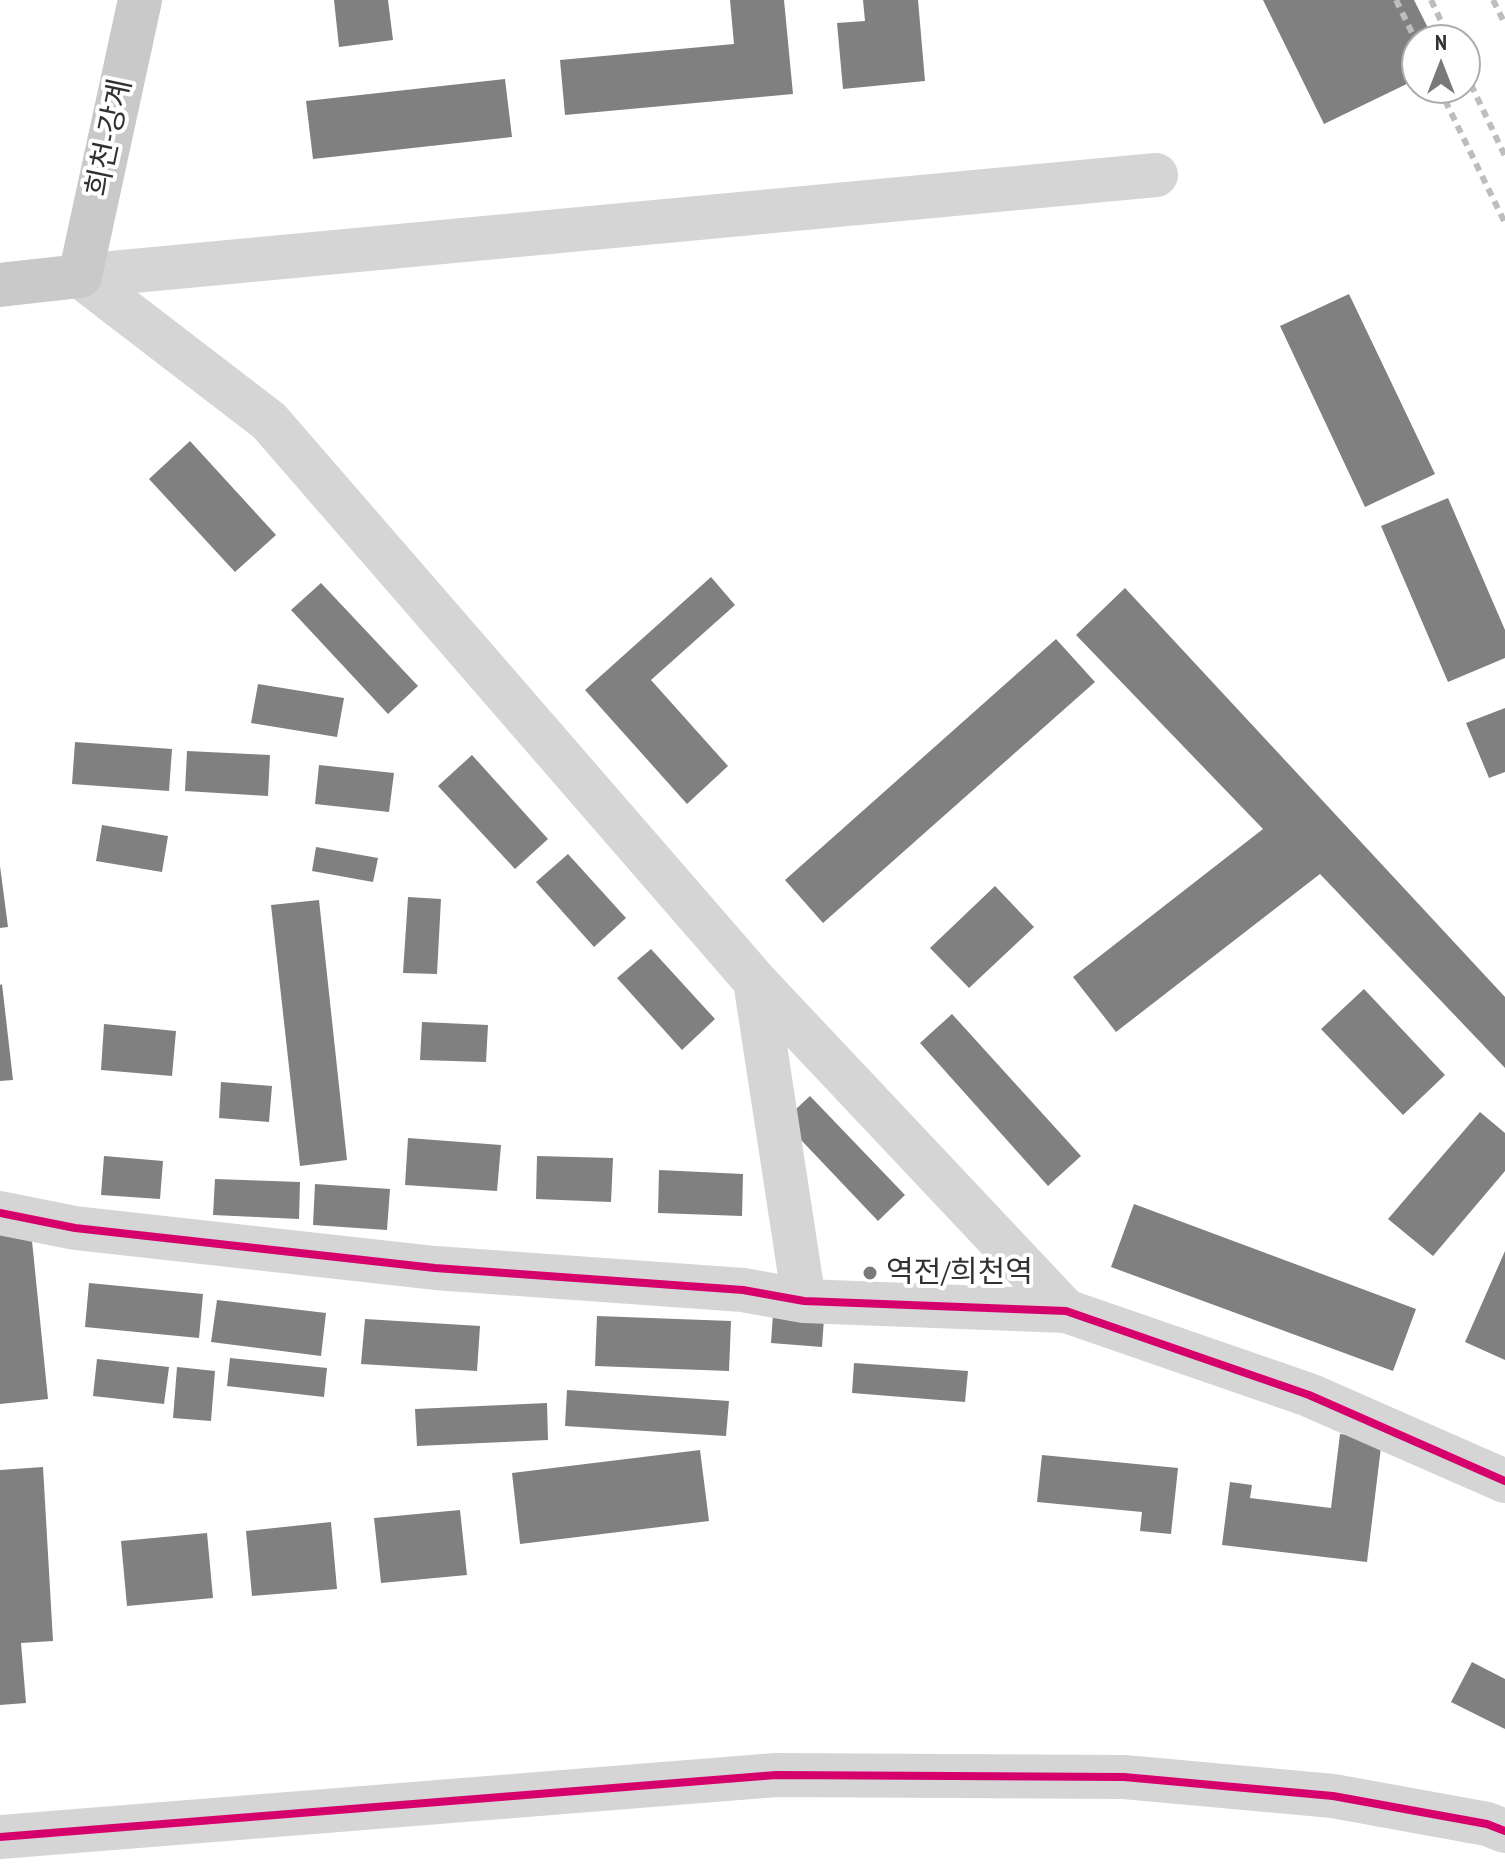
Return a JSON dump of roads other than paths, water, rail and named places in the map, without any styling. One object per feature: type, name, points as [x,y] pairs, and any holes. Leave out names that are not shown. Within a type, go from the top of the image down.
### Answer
[{"type":"main road","name":"희천-강계","points":[[80,276],[140,0]]},
{"type":"main road","points":[[0,285],[80,276]]},
{"type":"street","points":[[80,276],[1156,175]]},
{"type":"street","points":[[80,276],[269,421],[755,981],[1066,1311]]},
{"type":"street","points":[[755,981],[804,1301]]},
{"type":"street","points":[[0,1213],[75,1228],[435,1268],[743,1290],[804,1301],[1066,1311],[1309,1395],[1505,1481]]},
{"type":"street","points":[[0,1837],[776,1775],[1124,1777],[1333,1796],[1487,1824],[1505,1831]]},
{"type":"railway","points":[[1396,0],[1408,24]]},
{"type":"railway","points":[[1431,0],[1442,24]]},
{"type":"railway","points":[[1493,0],[1505,24]]},
{"type":"railway","points":[[1447,104],[1505,223]]},
{"type":"railway","points":[[1480,104],[1505,156]]},
{"type":"place","name":"역전/희천역","points":[[870,1273]]}]
